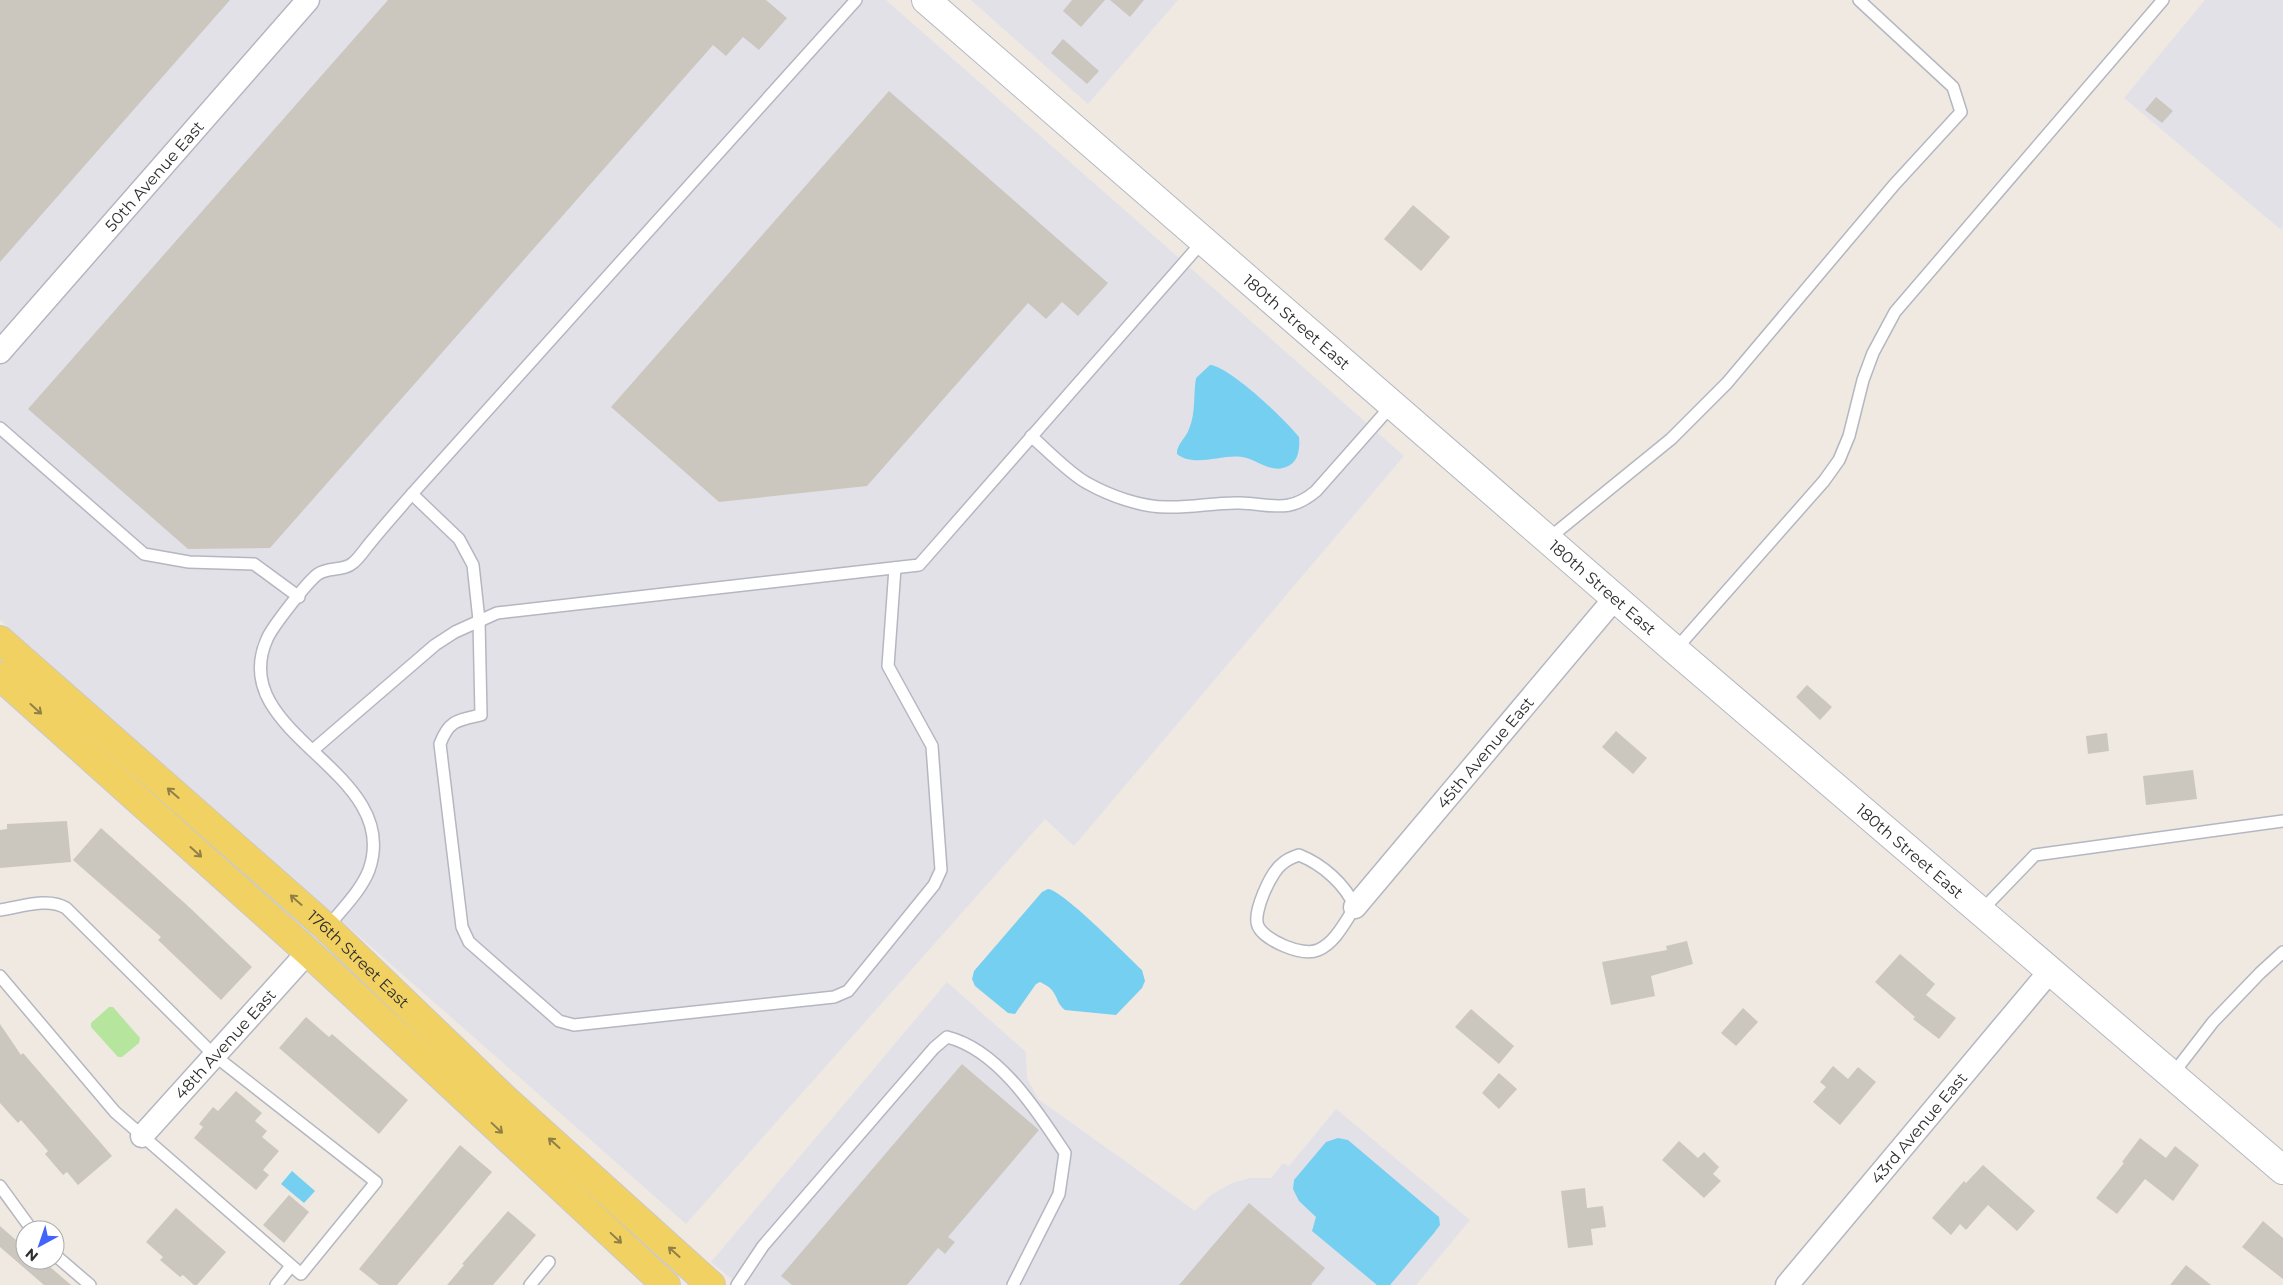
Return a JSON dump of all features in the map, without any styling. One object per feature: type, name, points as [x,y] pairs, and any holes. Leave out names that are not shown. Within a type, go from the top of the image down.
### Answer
[{"type":"main road","name":"176th Street East","points":[[0,640],[328,928],[506,1100],[710,1285]]},
{"type":"main road","name":"176th Street East","points":[[0,676],[308,952],[666,1285]]},
{"type":"main road","points":[[335,978],[371,996],[422,1038],[491,1103],[496,1104],[506,1100]]},
{"type":"street","name":"50th Avenue East","points":[[0,352],[308,0]]},
{"type":"street","name":"180th Street East","points":[[926,0],[1615,598],[2283,1170]]},
{"type":"street","name":"45th Avenue East","points":[[1355,908],[1615,598]]},
{"type":"street","name":"48th Avenue East","points":[[142,1136],[308,952]]},
{"type":"street","name":"43rd Avenue East","points":[[1787,1285],[2050,970]]},
{"type":"lane","points":[[328,928],[362,884],[369,869],[373,848],[373,832],[364,807],[350,789],[275,711],[270,703],[259,676],[260,662],[267,638],[273,628],[317,575],[353,563],[412,494],[856,0]]},
{"type":"lane","points":[[1548,539],[1671,439],[1727,383],[1894,185],[1961,112],[1953,87],[1859,0]]},
{"type":"lane","points":[[1676,650],[1824,481],[1838,460],[1849,436],[1863,380],[1873,353],[1895,312],[2163,0]]},
{"type":"lane","points":[[313,750],[435,645],[479,620],[497,613],[919,565],[1202,241]]},
{"type":"lane","points":[[1031,436],[1086,483],[1144,505],[1187,507],[1238,503],[1286,506],[1296,505],[1316,491],[1392,405]]},
{"type":"lane","points":[[0,428],[144,554],[189,562],[254,564],[299,596]]},
{"type":"lane","points":[[412,494],[460,539],[473,565],[479,620],[481,715],[455,721],[446,730],[440,744],[462,927],[469,942],[559,1021],[574,1025],[834,997],[848,992],[934,885],[941,870],[932,746],[888,666],[895,568]]},
{"type":"lane","points":[[1981,912],[2035,855],[2283,822]]},
{"type":"lane","points":[[1299,855],[1312,860],[1333,877],[1351,899],[1355,908],[1331,941],[1317,951],[1302,952],[1290,949],[1258,927],[1256,920],[1258,904],[1281,864],[1299,855]]},
{"type":"lane","points":[[0,910],[47,903],[55,903],[66,908],[215,1056],[376,1182],[301,1274],[115,1112],[0,976]]},
{"type":"lane","points":[[2172,1075],[2213,1022],[2283,952]]},
{"type":"lane","points":[[736,1285],[763,1246],[934,1048],[947,1037],[963,1041],[997,1064],[1038,1113],[1065,1153],[1059,1194],[1013,1285]]},
{"type":"lane","points":[[0,1186],[25,1220]]},
{"type":"lane","points":[[530,1285],[549,1262]]},
{"type":"lane","points":[[65,1264],[90,1285]]},
{"type":"lane","points":[[276,1285],[291,1266]]},
{"type":"shaded area","points":[[0,0],[886,0],[1404,456],[1074,846],[1045,819],[686,1224],[0,620]]},
{"type":"shaded area","points":[[971,0],[1178,0],[1088,104]]},
{"type":"shaded area","points":[[2205,0],[2283,0],[2283,226],[2280,229],[2124,98]]},
{"type":"shaded area","points":[[947,982],[1026,1052],[1027,1078],[1038,1099],[1195,1211],[1211,1195],[1232,1183],[1250,1178],[1271,1178],[1283,1163],[1289,1166],[1336,1109],[1470,1220],[1416,1285],[739,1285],[711,1262]]},
{"type":"green space","points":[[109,1007],[113,1007],[140,1038],[139,1043],[122,1057],[118,1057],[91,1027],[91,1023]]},
{"type":"water","points":[[1210,365],[1230,374],[1257,395],[1299,437],[1298,452],[1293,463],[1277,469],[1242,457],[1192,460],[1177,454],[1178,448],[1191,423],[1194,410],[1196,378]]},
{"type":"water","points":[[1048,889],[1056,892],[1081,912],[1142,970],[1145,981],[1142,988],[1116,1015],[1065,1010],[1054,992],[1040,982],[1036,984],[1015,1014],[1008,1013],[975,986],[972,979],[974,971],[1042,892]]},
{"type":"water","points":[[1338,1138],[1348,1140],[1439,1217],[1440,1225],[1390,1285],[1377,1285],[1312,1231],[1316,1217],[1299,1201],[1293,1189],[1294,1180],[1326,1142]]},
{"type":"water","points":[[292,1171],[315,1191],[304,1203],[281,1184]]},
{"type":"building","points":[[0,0],[230,0],[0,262]]},
{"type":"building","points":[[388,0],[766,0],[787,18],[759,50],[743,37],[726,56],[713,45],[270,548],[188,549],[28,409]]},
{"type":"building","points":[[1072,0],[1105,0],[1081,27],[1063,11]]},
{"type":"building","points":[[1110,0],[1144,0],[1130,17]]},
{"type":"building","points":[[1063,39],[1099,71],[1087,84],[1051,53]]},
{"type":"building","points":[[889,91],[1108,283],[1078,316],[1062,302],[1046,319],[1028,303],[867,486],[719,502],[611,407]]},
{"type":"building","points":[[2156,97],[2173,111],[2162,123],[2145,110]]},
{"type":"building","points":[[1413,205],[1450,237],[1421,271],[1384,239]]},
{"type":"building","points":[[1807,685],[1832,707],[1820,720],[1796,697]]},
{"type":"building","points":[[1616,731],[1647,758],[1633,774],[1602,747]]},
{"type":"building","points":[[2107,733],[2109,751],[2088,754],[2086,736]]},
{"type":"building","points":[[2193,770],[2197,799],[2146,805],[2143,776]]},
{"type":"building","points":[[67,821],[71,862],[0,868],[0,830],[7,829],[7,824]]},
{"type":"building","points":[[101,828],[252,967],[221,1000],[158,940],[161,937],[73,860]]},
{"type":"building","points":[[1687,941],[1693,964],[1651,976],[1655,996],[1611,1005],[1602,962],[1667,950],[1666,946]]},
{"type":"building","points":[[1900,954],[1935,984],[1926,995],[1956,1018],[1939,1039],[1913,1019],[1915,1017],[1875,982]]},
{"type":"building","points":[[1743,1008],[1758,1022],[1736,1046],[1721,1033]]},
{"type":"building","points":[[1471,1009],[1514,1046],[1499,1064],[1455,1027]]},
{"type":"building","points":[[306,1017],[329,1037],[332,1034],[408,1100],[379,1134],[279,1048]]},
{"type":"building","points":[[0,1024],[21,1055],[23,1053],[112,1156],[78,1185],[67,1172],[63,1175],[45,1154],[48,1151],[21,1120],[18,1123],[0,1103]]},
{"type":"building","points":[[962,1064],[1039,1130],[948,1237],[955,1242],[945,1254],[938,1248],[907,1285],[792,1285],[781,1276]]},
{"type":"building","points":[[1833,1066],[1848,1079],[1858,1067],[1876,1082],[1840,1125],[1813,1102],[1826,1087],[1820,1082]]},
{"type":"building","points":[[1499,1073],[1517,1089],[1499,1109],[1482,1093]]},
{"type":"building","points":[[236,1091],[262,1113],[255,1121],[267,1131],[262,1137],[279,1151],[263,1170],[269,1175],[256,1190],[194,1138],[203,1127],[199,1124],[213,1107],[218,1111]]},
{"type":"building","points":[[2140,1138],[2166,1158],[2175,1146],[2199,1165],[2173,1201],[2145,1179],[2117,1214],[2096,1198],[2124,1163],[2122,1162]]},
{"type":"building","points":[[1679,1141],[1698,1158],[1704,1152],[1719,1167],[1713,1174],[1721,1181],[1704,1198],[1662,1160]]},
{"type":"building","points":[[460,1145],[492,1172],[397,1285],[379,1285],[359,1269]]},
{"type":"building","points":[[1983,1165],[2035,1211],[2017,1231],[1988,1205],[1966,1230],[1960,1224],[1951,1235],[1932,1218],[1964,1181],[1966,1183]]},
{"type":"building","points":[[1585,1188],[1587,1208],[1603,1206],[1606,1227],[1591,1229],[1593,1245],[1568,1248],[1561,1191]]},
{"type":"building","points":[[289,1195],[309,1212],[284,1243],[263,1225]]},
{"type":"building","points":[[1249,1203],[1325,1268],[1311,1285],[1179,1285]]},
{"type":"building","points":[[176,1208],[226,1252],[197,1285],[194,1285],[183,1275],[180,1277],[160,1260],[163,1257],[146,1242]]},
{"type":"building","points":[[508,1211],[536,1235],[493,1285],[447,1285],[464,1265],[462,1264]]},
{"type":"building","points":[[2263,1221],[2283,1238],[2283,1279],[2242,1247]]},
{"type":"building","points":[[0,1226],[15,1239],[15,1260],[0,1247]]},
{"type":"building","points":[[2186,1265],[2211,1285],[2170,1285]]},
{"type":"building","points":[[27,1270],[54,1270],[71,1285],[44,1285]]}]
